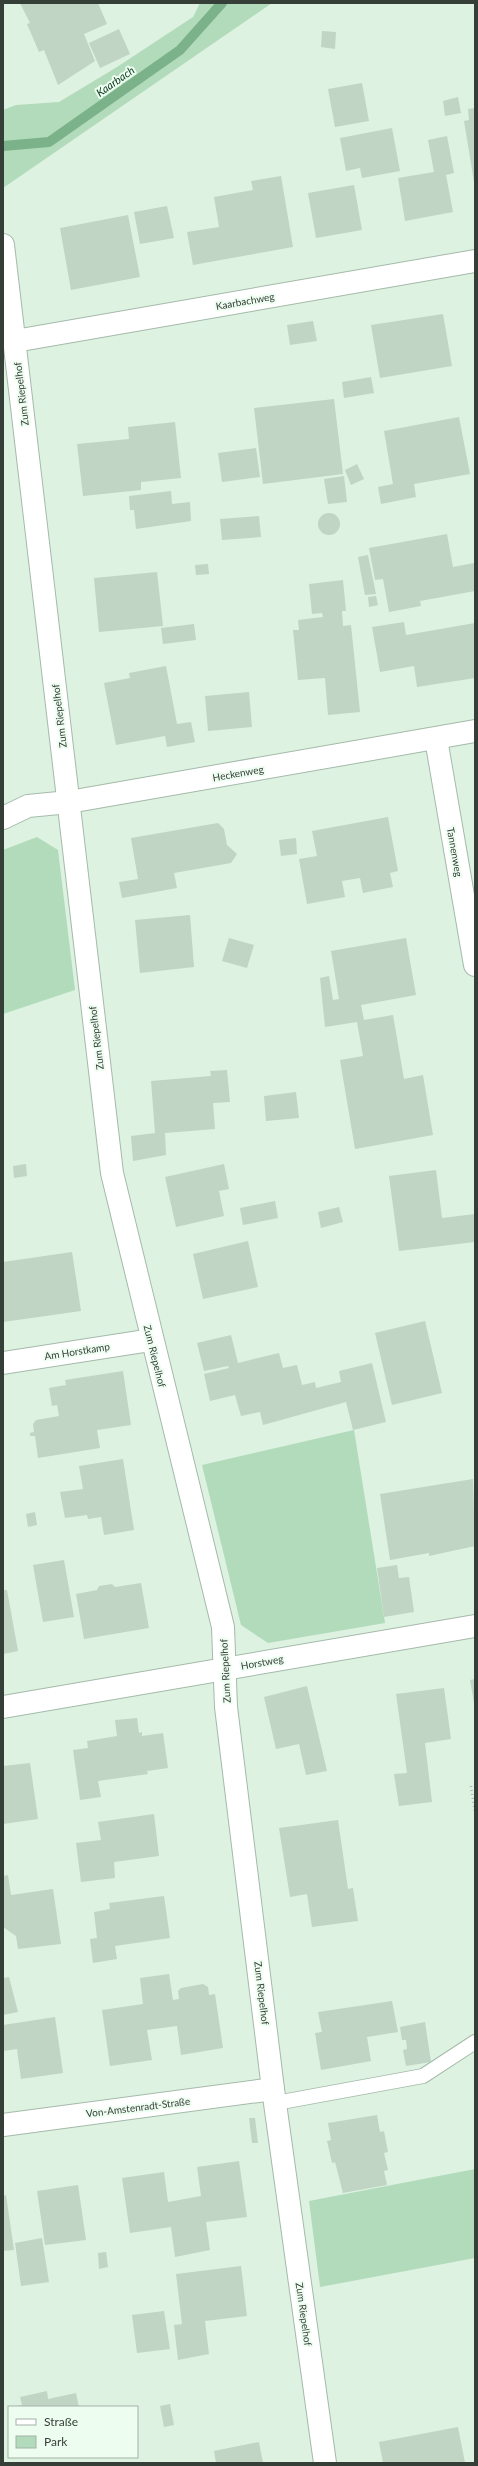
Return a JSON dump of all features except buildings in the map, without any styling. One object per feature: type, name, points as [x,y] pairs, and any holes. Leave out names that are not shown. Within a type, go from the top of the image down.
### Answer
[{"type":"street","name":"Zum Riepelhof","points":[[3,245],[112,1173],[151,1340],[223,1627],[226,1707],[275,2096],[324,2463]]},
{"type":"street","name":"Kaarbachweg","points":[[15,341],[475,262]]},
{"type":"street","name":"Heckenweg","points":[[3,818],[28,806],[69,802],[475,731]]},
{"type":"street","name":"Tannenweg","points":[[436,739],[475,965]]},
{"type":"street","name":"Am Horstkamp","points":[[3,1363],[151,1340]]},
{"type":"street","name":"Horstweg","points":[[3,1707],[475,1626]]},
{"type":"street","name":"Von-Amstenradt-Straße","points":[[3,2125],[275,2096]]},
{"type":"lane","points":[[275,2096],[423,2076],[475,2042]]},
{"type":"path","points":[[471,1786],[475,1813]]},
{"type":"green space","points":[[200,3],[272,3],[3,188],[3,110],[16,105],[59,102],[117,67],[193,17]]},
{"type":"green space","points":[[37,837],[58,850],[75,990],[3,1014],[3,850]]},
{"type":"green space","points":[[354,1430],[385,1623],[268,1643],[241,1625],[202,1465]]},
{"type":"green space","points":[[475,2169],[475,2258],[320,2287],[309,2201]]},
{"type":"waterway","name":"Kaarbach","points":[[3,146],[49,142],[180,50],[222,3]]}]
